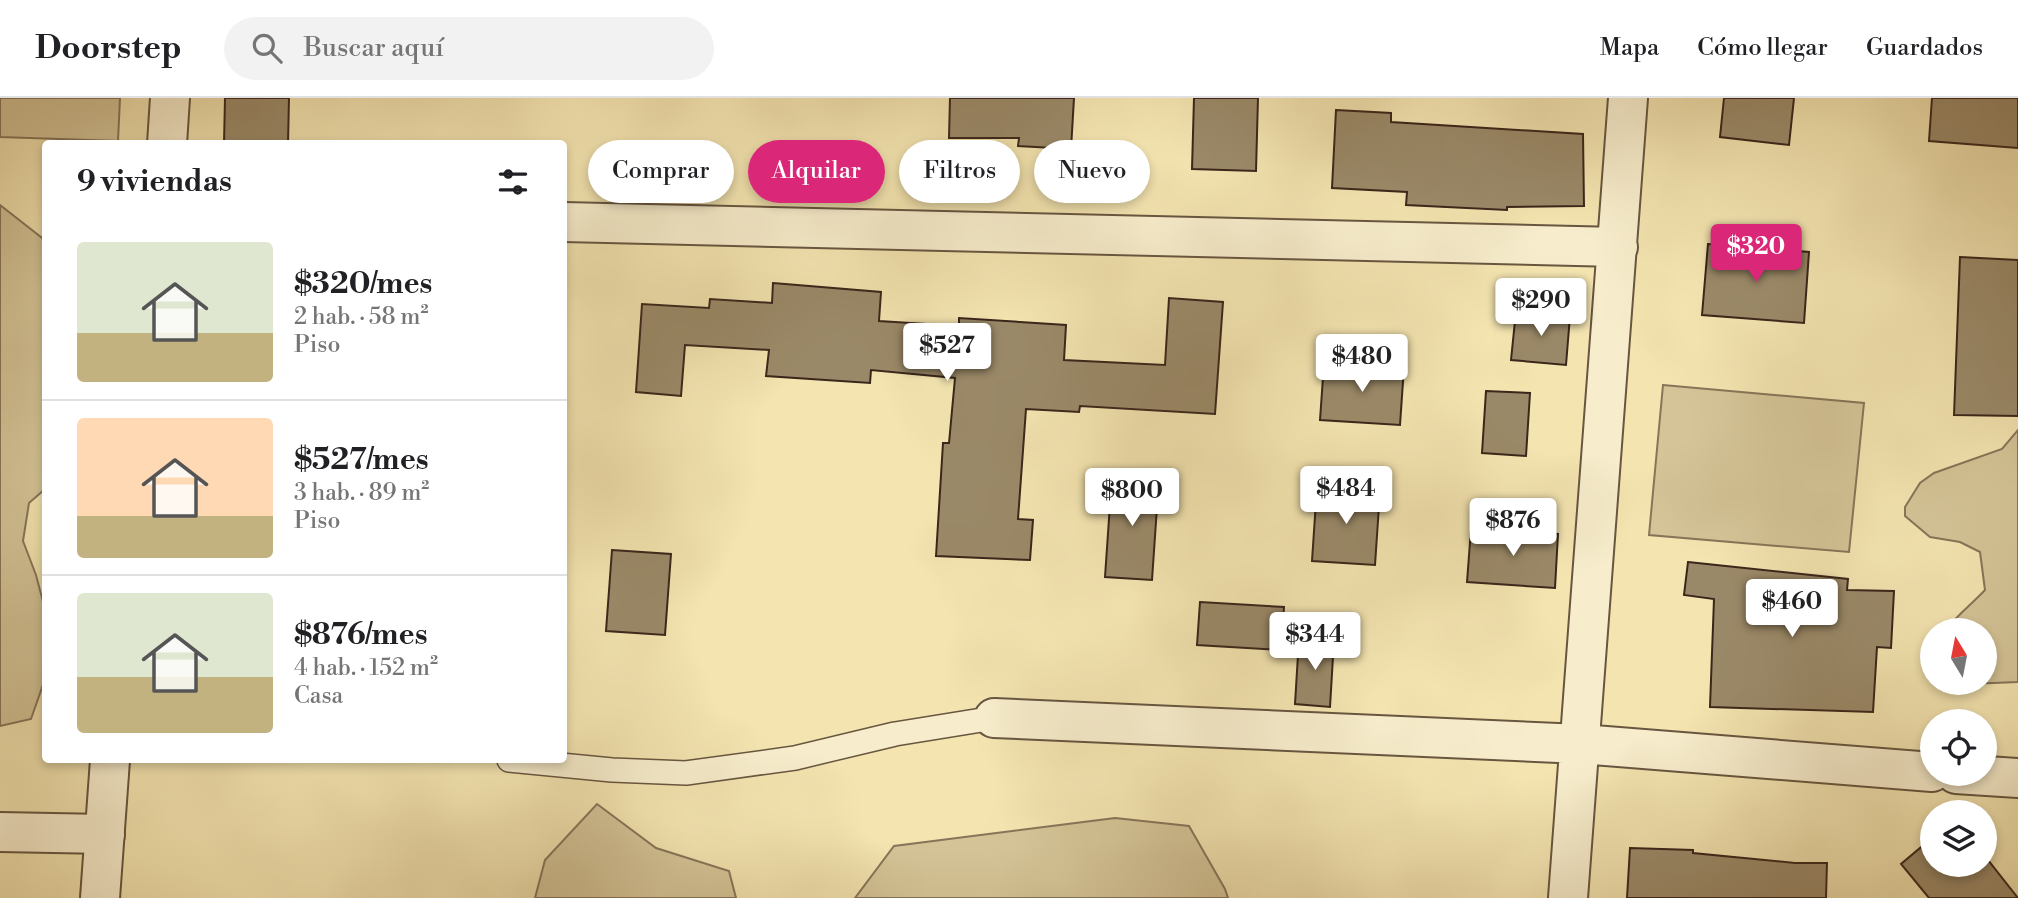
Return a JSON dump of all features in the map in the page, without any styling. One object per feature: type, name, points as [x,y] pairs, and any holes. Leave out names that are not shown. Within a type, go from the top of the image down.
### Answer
[{"type":"street","points":[[167,140],[170,98]]},
{"type":"street","points":[[1568,898],[1628,98]]},
{"type":"street","points":[[567,222],[1618,247]]},
{"type":"street","points":[[994,718],[1581,744],[1920,771]]},
{"type":"street","points":[[100,898],[110,763]]},
{"type":"street","points":[[1997,777],[2018,778]]},
{"type":"street","points":[[0,832],[105,834]]},
{"type":"lane","points":[[540,763],[685,773],[795,758],[895,734],[994,718]]},
{"type":"shaded area","points":[[0,98],[120,98],[118,140],[0,137]]},
{"type":"shaded area","points":[[0,205],[42,238],[42,492],[29,503],[23,541],[42,598],[42,688],[31,719],[0,726]]},
{"type":"shaded area","points":[[1663,385],[1864,403],[1849,552],[1649,535]]},
{"type":"shaded area","points":[[2018,430],[2018,682],[1997,683],[1997,618],[1956,618],[1985,590],[1980,552],[1960,542],[1930,537],[1905,516],[1905,507],[1920,483],[1934,473],[2002,449]]},
{"type":"shaded area","points":[[597,804],[656,848],[729,871],[736,898],[535,898],[545,860]]},
{"type":"shaded area","points":[[1115,818],[1189,826],[1228,898],[855,898],[894,846]]},
{"type":"building","points":[[225,98],[289,98],[288,140],[224,140]]},
{"type":"building","points":[[950,98],[1074,98],[1072,140],[1034,140],[1034,147],[1020,146],[1019,138],[949,138]]},
{"type":"building","points":[[1194,98],[1258,98],[1256,171],[1192,169]]},
{"type":"building","points":[[1724,98],[1794,98],[1789,145],[1720,137]]},
{"type":"building","points":[[1932,98],[2018,98],[2018,148],[1929,141]]},
{"type":"building","points":[[1336,110],[1391,113],[1391,122],[1583,134],[1584,206],[1507,207],[1507,210],[1406,205],[1407,192],[1332,188]]},
{"type":"building","points":[[1708,244],[1809,252],[1804,323],[1702,315]]},
{"type":"building","points":[[1960,257],[2018,260],[2018,416],[1954,415]]},
{"type":"building","points":[[773,283],[881,292],[879,321],[959,326],[959,318],[1066,325],[1064,360],[1165,365],[1169,298],[1223,302],[1215,414],[1080,406],[1079,412],[1026,409],[1018,519],[1033,520],[1030,560],[936,556],[943,443],[949,443],[955,378],[871,370],[870,383],[766,376],[769,350],[685,345],[681,396],[636,392],[642,304],[709,308],[710,299],[772,303]]},
{"type":"building","points":[[1516,311],[1570,316],[1566,365],[1511,360]]},
{"type":"building","points":[[1324,363],[1404,367],[1400,425],[1320,420]]},
{"type":"building","points":[[1486,391],[1530,393],[1526,456],[1482,453]]},
{"type":"building","points":[[1112,475],[1159,478],[1152,580],[1105,577]]},
{"type":"building","points":[[1317,486],[1380,491],[1375,565],[1312,561]]},
{"type":"building","points":[[1471,529],[1558,534],[1555,588],[1467,582]]},
{"type":"building","points":[[612,550],[671,554],[665,635],[606,631]]},
{"type":"building","points":[[1688,562],[1848,579],[1847,590],[1894,591],[1891,648],[1877,647],[1873,712],[1710,707],[1714,599],[1684,595]]},
{"type":"building","points":[[1200,602],[1284,607],[1281,650],[1197,645]]},
{"type":"building","points":[[1299,638],[1334,640],[1330,707],[1295,704]]},
{"type":"building","points":[[1630,848],[1693,850],[1693,853],[1795,863],[1827,863],[1826,898],[1627,898]]},
{"type":"building","points":[[1920,848],[1920,877],[1997,877],[1997,871],[2018,898],[1929,898],[1901,864]]}]
